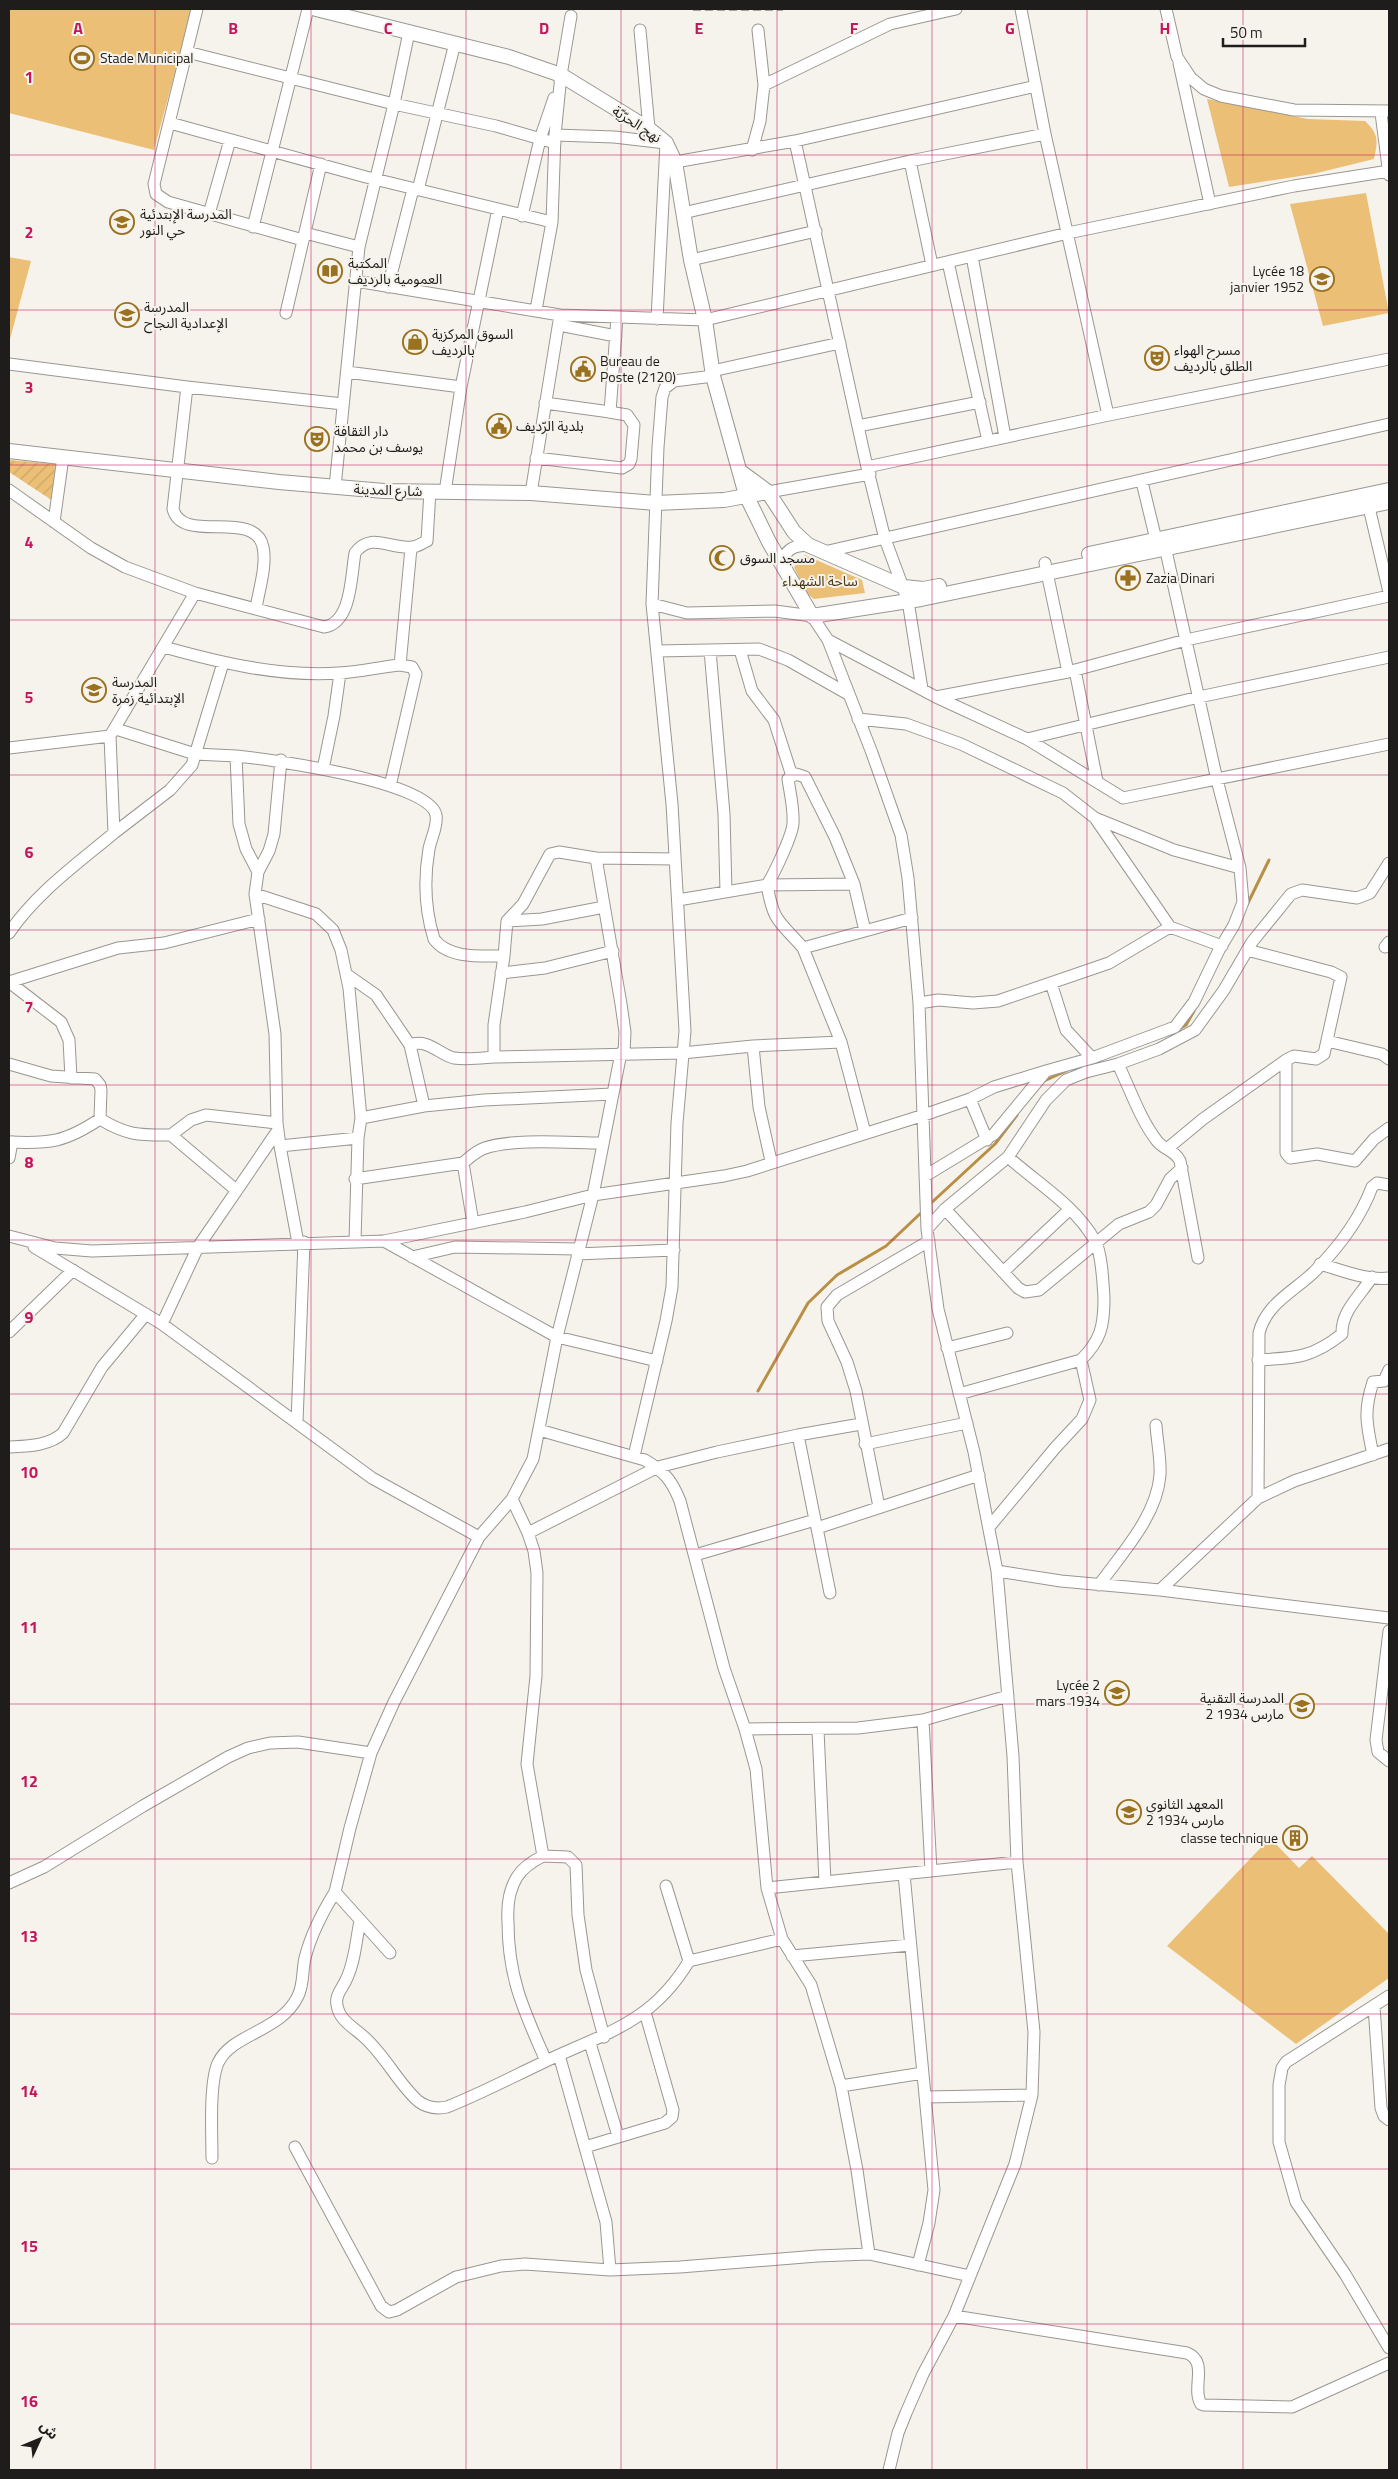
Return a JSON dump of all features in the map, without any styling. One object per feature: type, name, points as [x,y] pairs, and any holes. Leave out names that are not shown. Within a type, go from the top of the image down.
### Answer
[{"type":"street","points":[[197,9],[154,184],[156,194],[168,202],[253,226],[359,247]]},
{"type":"street","points":[[253,226],[308,9]]},
{"type":"street","name":"نهج الحرّيّة","points":[[316,9],[509,57],[561,75],[650,129],[666,143],[675,162],[691,260],[705,320],[712,374],[746,495],[812,616]]},
{"type":"street","points":[[764,85],[884,26],[956,9]]},
{"type":"street","points":[[1021,9],[1045,134],[1108,415]]},
{"type":"street","points":[[1166,9],[1210,204]]},
{"type":"street","points":[[536,310],[552,222],[555,139],[561,75],[571,16]]},
{"type":"street","points":[[640,30],[650,129]]},
{"type":"street","points":[[752,150],[760,121],[764,85],[758,30]]},
{"type":"street","points":[[335,487],[359,247],[394,104],[409,32]]},
{"type":"street","points":[[388,287],[455,43]]},
{"type":"street","points":[[187,52],[394,104],[496,126],[540,139],[614,137],[666,143],[657,319]]},
{"type":"street","points":[[560,320],[617,318],[705,320],[1068,233],[1294,186],[1389,173],[1385,112],[1294,110],[1222,96],[1204,90],[1191,78],[1177,57]]},
{"type":"street","points":[[522,216],[540,139],[561,75]]},
{"type":"street","points":[[675,162],[795,141],[1036,86]]},
{"type":"street","points":[[170,122],[376,180],[552,222]]},
{"type":"street","points":[[683,212],[806,186],[910,161],[1045,134]]},
{"type":"street","points":[[209,214],[230,140]]},
{"type":"street","points":[[795,141],[868,470],[885,539],[908,601],[922,689]]},
{"type":"street","points":[[910,161],[932,265]]},
{"type":"street","points":[[286,313],[321,164]]},
{"type":"street","points":[[445,492],[461,387],[498,209]]},
{"type":"street","points":[[691,260],[816,231]]},
{"type":"street","points":[[972,256],[1006,437]]},
{"type":"street","points":[[948,262],[988,441]]},
{"type":"street","points":[[356,281],[536,310],[560,320],[616,336]]},
{"type":"street","points":[[609,412],[617,318]]},
{"type":"street","points":[[531,493],[560,320]]},
{"type":"street","points":[[967,346],[987,340]]},
{"type":"street","points":[[634,1456],[657,1361],[672,1287],[674,1182],[685,1010],[672,804],[652,607],[658,447],[663,391],[674,381],[712,374],[840,343]]},
{"type":"street","points":[[768,492],[1006,437],[1387,357]]},
{"type":"street","points":[[9,364],[187,387],[343,404]]},
{"type":"street","points":[[347,372],[461,387]]},
{"type":"street","points":[[187,387],[173,509],[174,515],[181,522],[187,524],[247,530],[259,537],[264,550],[256,608]]},
{"type":"street","points":[[536,458],[622,468],[631,459],[634,425],[627,415],[545,402]]},
{"type":"street","points":[[858,426],[980,402]]},
{"type":"street","points":[[824,552],[1142,482],[1389,424]]},
{"type":"street","name":"شارع المدينة","points":[[9,451],[335,487],[430,492],[531,493],[656,503],[724,500],[768,492]]},
{"type":"street","points":[[54,522],[63,458]]},
{"type":"street","points":[[741,472],[768,492],[794,532],[808,545],[904,587],[923,589],[1046,568]]},
{"type":"street","points":[[9,1236],[55,1248],[92,1251],[301,1242],[384,1241],[473,1223],[593,1194],[724,1176],[924,1115],[970,1099],[994,1087],[1092,1058],[1175,1027],[1194,1002],[1234,925],[1243,902],[1240,868],[1217,780],[1186,640],[1161,543],[1142,482]]},
{"type":"street","points":[[9,490],[91,548],[125,567],[195,593],[317,626],[331,626],[345,612],[355,553],[359,548],[370,542],[377,541],[411,548],[427,541],[430,492]]},
{"type":"street","points":[[1367,501],[1389,490]]},
{"type":"street","points":[[652,607],[687,613],[775,611],[812,616],[908,601],[1046,568],[1367,501],[1389,502]]},
{"type":"street","points":[[1367,501],[1389,592]]},
{"type":"street","points":[[781,562],[786,552],[794,546],[808,545]]},
{"type":"street","points":[[400,663],[411,548]]},
{"type":"street","points":[[1046,568],[1086,723],[1097,781]]},
{"type":"street","points":[[114,833],[113,732],[195,593]]},
{"type":"street","points":[[936,697],[1072,671],[1186,640],[1389,596]]},
{"type":"street","points":[[812,616],[828,640],[901,835],[912,918],[919,1003],[928,1229],[938,1309],[979,1475],[997,1571],[1014,1756],[1017,1862],[1034,2032],[1032,2095],[1015,2164],[954,2316],[923,2374],[906,2413],[898,2434],[889,2470]]},
{"type":"street","points":[[828,640],[936,697],[1027,739],[1123,798],[1389,744]]},
{"type":"street","points":[[166,644],[223,663],[287,672],[340,673],[400,663],[412,667],[416,674],[390,786]]},
{"type":"street","points":[[657,647],[710,650],[759,649],[847,689]]},
{"type":"street","points":[[710,650],[724,814],[726,892]]},
{"type":"street","points":[[740,650],[752,692],[774,720],[792,776]]},
{"type":"street","points":[[1027,739],[1199,696],[1389,657]]},
{"type":"street","points":[[9,934],[42,894],[114,833],[170,790],[192,765],[223,663]]},
{"type":"street","points":[[323,769],[334,716],[340,673]]},
{"type":"street","points":[[858,719],[906,724],[961,744],[1063,793],[1095,818],[1174,850],[1240,868]]},
{"type":"street","points":[[9,748],[113,732],[195,754],[281,760],[390,786],[423,801],[436,813],[437,822],[429,847],[425,878],[434,939],[448,950],[480,956],[504,956]]},
{"type":"street","points":[[236,756],[241,838],[258,872]]},
{"type":"street","points":[[281,760],[274,834],[269,851],[258,872],[255,894],[275,1034],[280,1146],[301,1242],[297,1422]]},
{"type":"street","points":[[865,931],[854,884],[836,837],[805,777],[802,774],[792,776],[788,779],[793,826],[774,875],[767,885],[771,909],[776,919],[803,948],[841,1042],[866,1133]]},
{"type":"street","points":[[1095,818],[1170,927],[1222,946]]},
{"type":"street","points":[[494,1058],[494,1025],[507,921],[523,904],[550,854],[559,852],[596,858],[675,859]]},
{"type":"street","points":[[212,2158],[213,2104],[219,2062],[230,2048],[267,2028],[291,2008],[299,1994],[304,1960],[312,1936],[335,1892],[350,1828],[371,1753],[432,1627],[479,1537],[512,1499],[533,1459],[557,1337],[593,1194],[625,1032],[596,858]]},
{"type":"street","points":[[879,1507],[854,1384],[847,1362],[828,1321],[827,1307],[837,1294],[928,1229],[945,1209],[1008,1157],[1035,1115],[1066,1080],[1160,1049],[1195,1030],[1224,990],[1247,950],[1280,904],[1291,894],[1302,890],[1357,898],[1370,893],[1389,863]]},
{"type":"street","points":[[678,900],[767,885],[854,884]]},
{"type":"street","points":[[255,894],[316,914],[333,930],[341,950],[346,974],[361,1118],[355,1179],[355,1241]]},
{"type":"street","points":[[507,921],[542,919],[604,907]]},
{"type":"street","points":[[803,948],[912,918]]},
{"type":"street","points":[[9,982],[118,948],[164,943],[259,919]]},
{"type":"street","points":[[919,1003],[938,1000],[973,1003],[998,1001],[1109,963],[1170,927]]},
{"type":"street","points":[[1168,1148],[1203,1119],[1286,1060],[1294,1056],[1321,1058],[1328,1041],[1341,978],[1331,972],[1247,950]]},
{"type":"street","points":[[501,973],[545,968],[613,951]]},
{"type":"street","points":[[346,974],[376,995],[410,1044],[424,1106]]},
{"type":"street","points":[[9,982],[61,1022],[69,1040],[71,1078]]},
{"type":"street","points":[[1051,983],[1066,1030],[1092,1058]]},
{"type":"street","points":[[1328,1041],[1382,1054],[1389,1059]]},
{"type":"street","points":[[410,1044],[419,1043],[438,1048],[446,1056],[454,1058],[494,1058],[622,1053],[682,1053],[753,1046],[841,1042]]},
{"type":"street","points":[[753,1046],[759,1107],[772,1162]]},
{"type":"street","points":[[1286,1060],[1286,1152],[1290,1158],[1317,1154],[1332,1155],[1355,1161],[1374,1139],[1389,1128]]},
{"type":"street","points":[[9,1064],[50,1076],[95,1079],[100,1085],[100,1119]]},
{"type":"street","points":[[1118,1064],[1136,1105],[1157,1141],[1176,1154],[1182,1168],[1198,1258]]},
{"type":"street","points":[[926,1180],[987,1140],[1046,1072]]},
{"type":"street","points":[[361,1118],[424,1106],[484,1100],[613,1094]]},
{"type":"street","points":[[970,1099],[987,1140]]},
{"type":"street","points":[[100,1119],[120,1131],[135,1134],[172,1134],[191,1120],[206,1115],[278,1127]]},
{"type":"street","points":[[9,1158],[10,1142],[60,1140],[76,1135],[100,1119]]},
{"type":"street","points":[[162,1324],[198,1247],[278,1127]]},
{"type":"street","points":[[172,1134],[236,1190]]},
{"type":"street","points":[[280,1146],[358,1138]]},
{"type":"street","points":[[355,1179],[463,1163],[475,1152],[487,1147],[509,1144],[602,1143]]},
{"type":"street","points":[[959,1394],[1081,1360],[1094,1347],[1101,1334],[1104,1312],[1103,1284],[1096,1242],[1070,1209],[1008,1157]]},
{"type":"street","points":[[463,1163],[473,1223]]},
{"type":"street","points":[[945,1209],[1018,1288],[1032,1293],[1047,1285],[1119,1224],[1149,1212],[1156,1205],[1170,1179],[1182,1168]]},
{"type":"street","points":[[1258,1498],[1258,1360],[1259,1334],[1262,1321],[1268,1311],[1320,1264],[1356,1222],[1372,1187],[1377,1183],[1389,1185]]},
{"type":"street","points":[[1003,1272],[1070,1209]]},
{"type":"street","points":[[22,1240],[162,1324],[372,1478],[479,1537]]},
{"type":"street","points":[[384,1241],[557,1337],[657,1361]]},
{"type":"street","points":[[412,1257],[455,1247],[578,1251],[674,1250]]},
{"type":"street","points":[[1320,1264],[1372,1277],[1389,1278]]},
{"type":"street","points":[[9,1332],[73,1270]]},
{"type":"street","points":[[1258,1360],[1293,1358],[1316,1352],[1330,1344],[1342,1334],[1342,1324],[1346,1312],[1372,1277]]},
{"type":"street","points":[[9,1447],[43,1443],[58,1438],[63,1433],[102,1367],[146,1314]]},
{"type":"street","points":[[947,1348],[1007,1333]]},
{"type":"street","points":[[990,1526],[1054,1448],[1082,1419],[1090,1400],[1081,1360]]},
{"type":"street","points":[[1373,1456],[1366,1421],[1366,1403],[1373,1382],[1384,1381],[1389,1370]]},
{"type":"street","points":[[865,1444],[966,1423]]},
{"type":"street","points":[[528,1533],[658,1467],[717,1452],[861,1424]]},
{"type":"street","points":[[1099,1584],[1144,1520],[1157,1490],[1160,1474],[1156,1425]]},
{"type":"street","points":[[540,1430],[634,1456],[658,1467],[672,1482],[680,1502],[721,1659],[745,1729],[757,1778],[767,1888],[782,1940],[811,1985],[841,2086],[857,2170],[868,2254]]},
{"type":"street","points":[[798,1436],[830,1593]]},
{"type":"street","points":[[1160,1590],[1258,1498],[1294,1481],[1373,1456],[1389,1449]]},
{"type":"street","points":[[695,1555],[879,1507],[979,1475]]},
{"type":"street","points":[[512,1499],[528,1533],[534,1552],[538,1596],[536,1676],[527,1764],[543,1856]]},
{"type":"street","points":[[997,1571],[1389,1618]]},
{"type":"street","points":[[1389,1631],[1376,1740],[1378,1752],[1389,1761]]},
{"type":"street","points":[[745,1729],[818,1730],[858,1728],[923,1720],[1008,1696]]},
{"type":"street","points":[[923,1720],[931,1871]]},
{"type":"street","points":[[818,1730],[825,1882]]},
{"type":"street","points":[[9,1883],[44,1867],[143,1806],[228,1757],[248,1748],[270,1743],[298,1742],[371,1753]]},
{"type":"street","points":[[546,2060],[524,2011],[512,1974],[508,1937],[508,1905],[516,1879],[523,1869],[543,1856],[568,1857],[576,1864],[578,1915],[586,1970],[604,2037]]},
{"type":"street","points":[[767,1888],[1017,1862]]},
{"type":"street","points":[[904,1874],[934,2190],[929,2223],[918,2265]]},
{"type":"street","points":[[360,1920],[354,1957],[348,1977],[338,1995],[337,2007],[344,2022],[366,2038],[419,2101],[438,2109],[447,2107],[546,2060],[604,2037],[645,2012],[677,1980],[688,1961],[666,1886]]},
{"type":"street","points":[[335,1892],[390,1953]]},
{"type":"street","points":[[688,1961],[782,1940]]},
{"type":"street","points":[[792,1956],[910,1945]]},
{"type":"street","points":[[1389,1996],[1286,2062],[1282,2068],[1279,2085],[1279,2142],[1296,2202],[1345,2274],[1389,2348]]},
{"type":"street","points":[[1374,2006],[1381,2108],[1384,2116],[1389,2120]]},
{"type":"street","points":[[585,2147],[665,2123],[673,2114],[645,2012]]},
{"type":"street","points":[[590,2043],[618,2136]]},
{"type":"street","points":[[559,2056],[606,2222],[610,2270]]},
{"type":"street","points":[[841,2086],[923,2073]]},
{"type":"street","points":[[926,2097],[1032,2095]]},
{"type":"street","points":[[295,2147],[381,2306],[389,2312],[397,2310],[456,2278],[501,2266],[526,2264],[610,2270],[868,2254],[970,2276]]},
{"type":"street","points":[[954,2316],[1187,2353],[1193,2356],[1199,2365],[1197,2398],[1201,2404],[1292,2407],[1389,2363]]},
{"type":"green space","name":"Stade Municipal","points":[[9,9],[192,9],[154,150],[9,113]]},
{"type":"green space","points":[[1207,99],[1308,119],[1365,121],[1373,130],[1376,138],[1374,159],[1313,174],[1229,187]]},
{"type":"green space","points":[[1366,193],[1389,313],[1323,326],[1290,204]]},
{"type":"green space","points":[[9,257],[31,261],[10,339],[9,339]]},
{"type":"green space","points":[[9,460],[55,464],[53,501],[9,472]]},
{"type":"green space","name":"ساحة الشهداء","points":[[805,555],[862,580],[865,593],[814,599],[806,593],[794,567]]},
{"type":"green space","points":[[1270,1838],[1299,1868],[1312,1856],[1389,1934],[1389,1978],[1296,2044],[1167,1946]]},
{"type":"waterway","points":[[1247,905],[1269,860]]},
{"type":"waterway","points":[[1179,1029],[1186,1025],[1194,1011]]},
{"type":"waterway","points":[[1044,1081],[1066,1071]]},
{"type":"waterway","points":[[929,1205],[995,1144],[1017,1115]]},
{"type":"waterway","points":[[758,1391],[808,1303],[837,1275],[886,1246],[923,1211]]},
{"type":"railway","points":[[693,9],[783,9]]},
{"type":"place","name":"Stade Municipal","points":[[82,58]]},
{"type":"place","name":"المدرسة الإبتدئية حي النور","points":[[122,222]]},
{"type":"place","name":"المكتبة العمومية بالرديف","points":[[330,271]]},
{"type":"place","name":"Lycée 18 janvier 1952","points":[[1322,279]]},
{"type":"place","name":"المدرسة الإعدادية النجاح","points":[[127,315]]},
{"type":"place","name":"السوق المركزية بالرديف","points":[[415,342]]},
{"type":"place","name":"مسرح الهواء الطلق بالرديف","points":[[1157,358]]},
{"type":"place","name":"Bureau de Poste (2120)","points":[[583,369]]},
{"type":"place","name":"بلدية الرّديف","points":[[499,426]]},
{"type":"place","name":"دار الثقافة يوسف بن محمد","points":[[317,439]]},
{"type":"place","name":"مسجد السوق","points":[[722,558]]},
{"type":"place","name":"Zazia Dinari","points":[[1128,578]]},
{"type":"place","name":"المدرسة الإبتدائية زمرة","points":[[94,690]]},
{"type":"place","name":"Lycée 2 mars 1934","points":[[1117,1693]]},
{"type":"place","name":"المدرسة التقنية 2 مارس 1934","points":[[1302,1706]]},
{"type":"place","name":"المعهد الثانوي 2 مارس 1934","points":[[1129,1812]]},
{"type":"place","name":"classe technique","points":[[1295,1838]]}]
